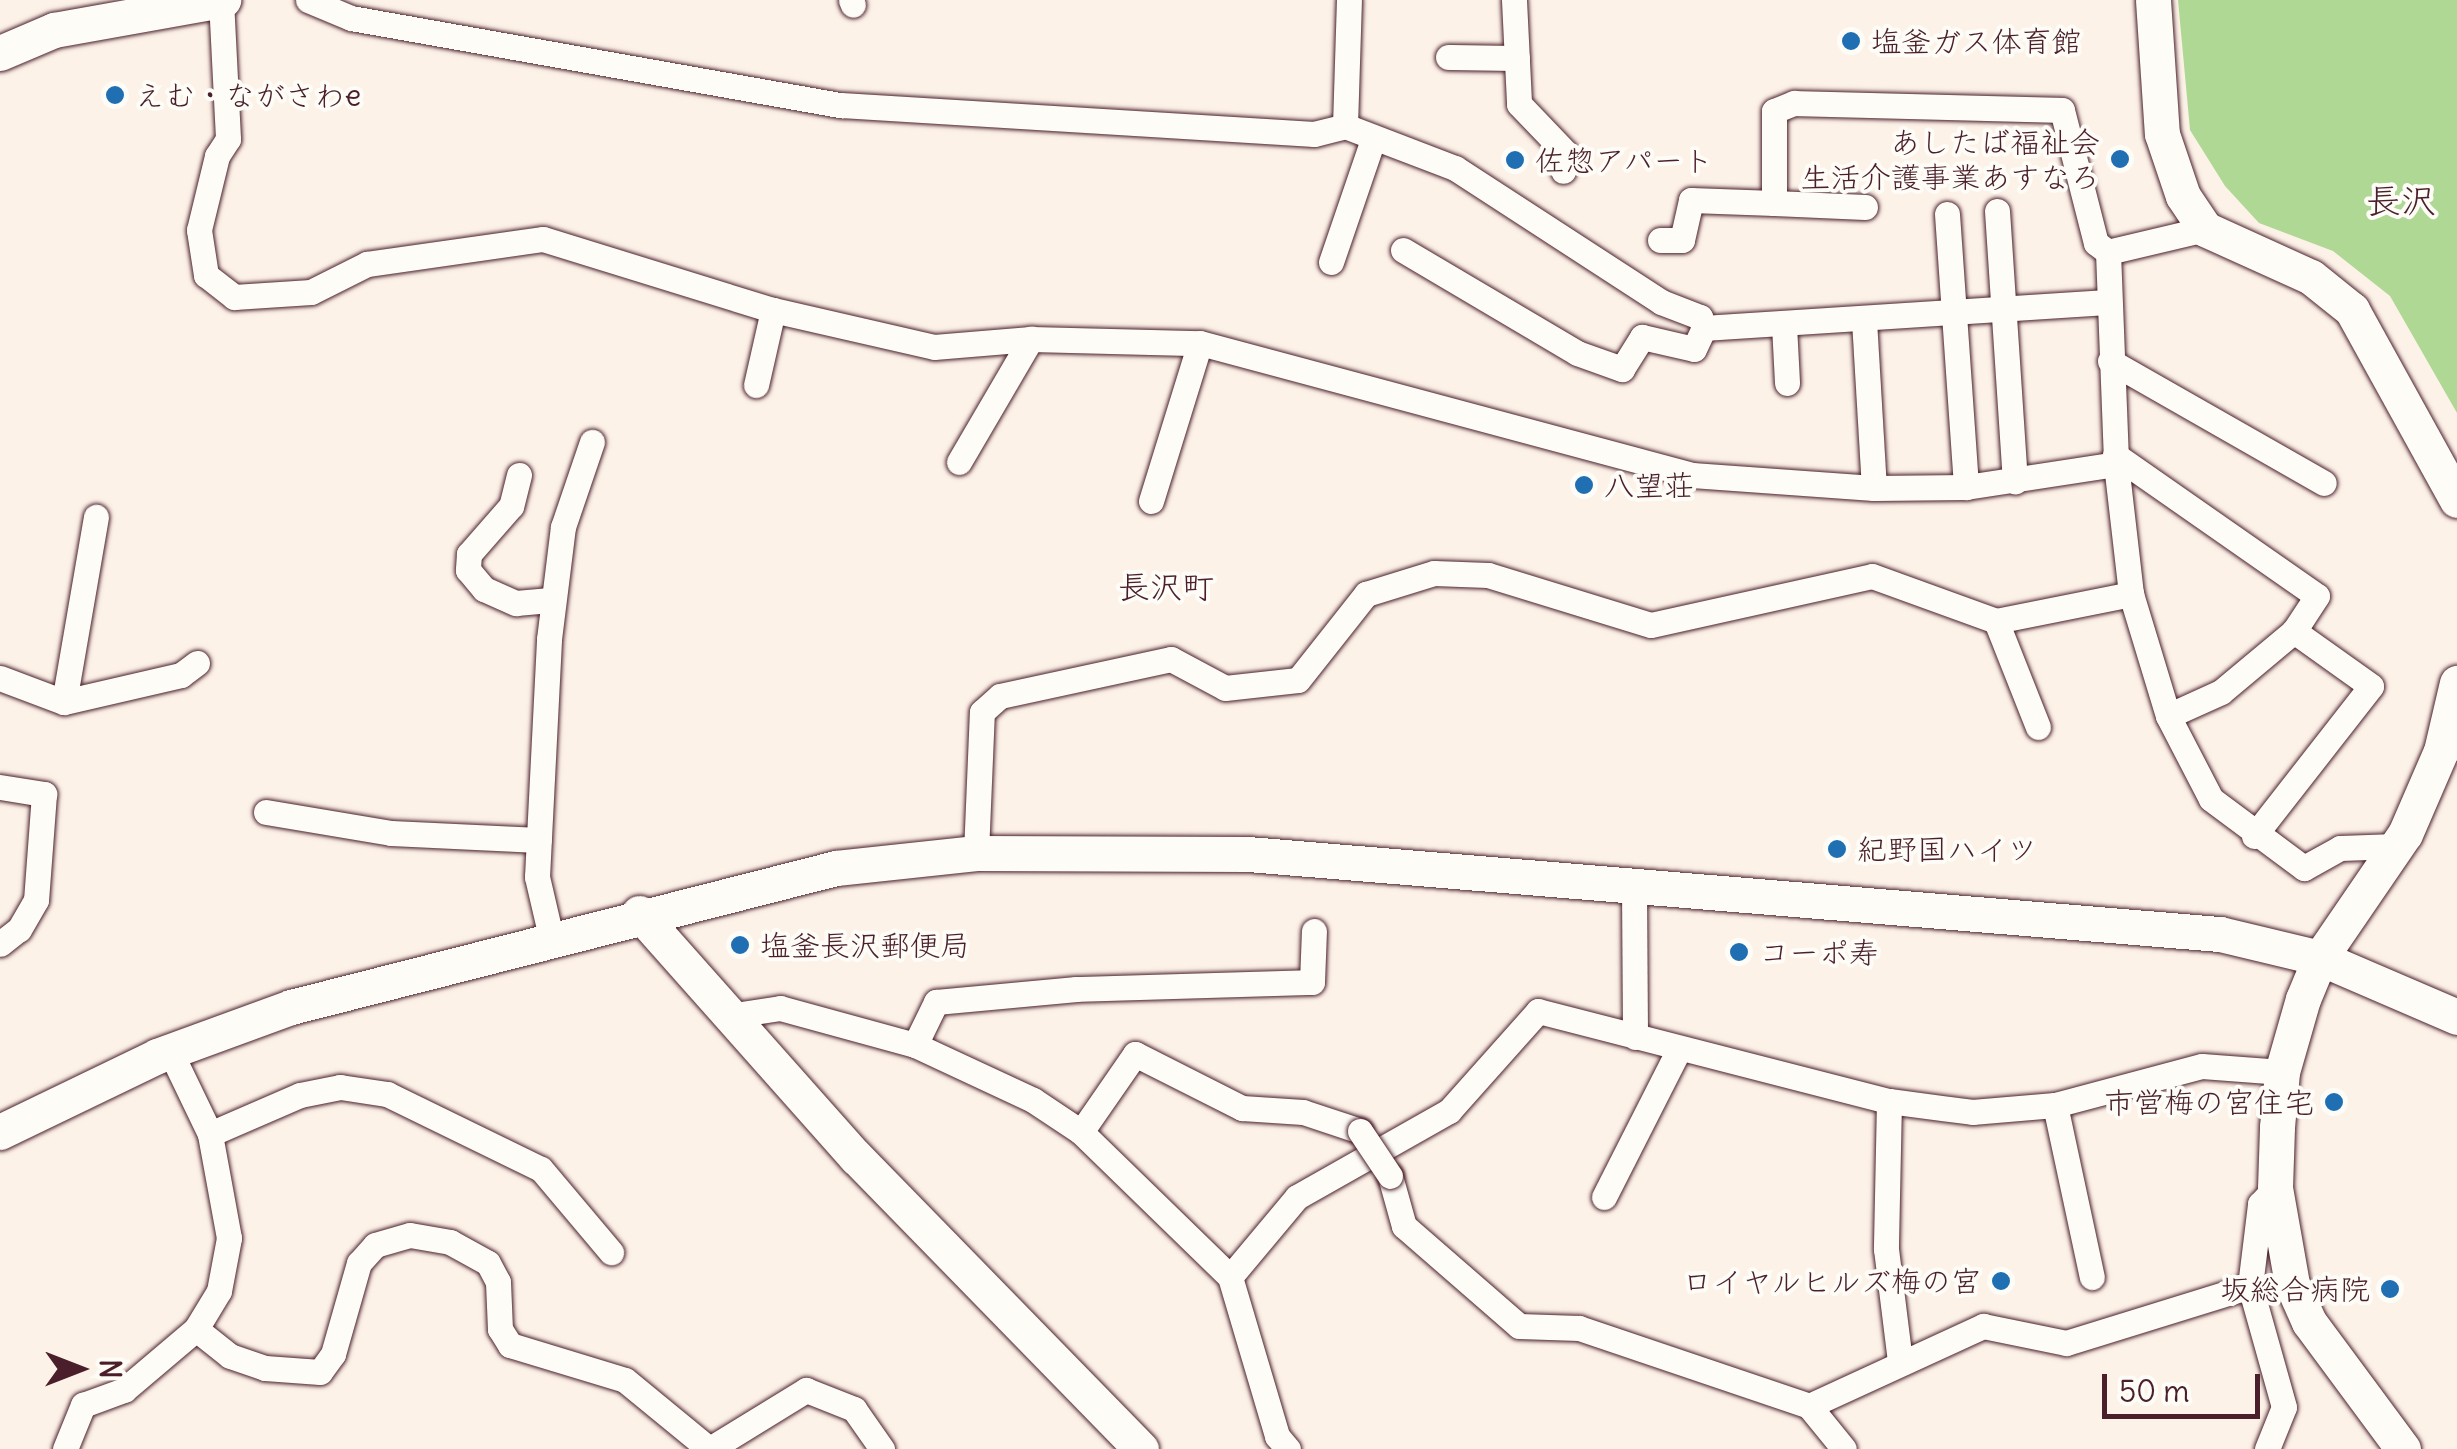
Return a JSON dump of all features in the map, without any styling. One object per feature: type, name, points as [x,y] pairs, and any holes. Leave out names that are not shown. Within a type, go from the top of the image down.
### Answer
[{"type":"street","points":[[0,53],[54,30],[222,0],[228,139],[217,156],[200,230],[206,275],[234,297],[311,292],[367,264],[543,239],[772,310],[934,347],[1031,339],[1200,343],[1692,475],[1874,488],[1966,487],[2115,460],[2317,596],[2294,631],[2222,692],[2168,716]]},
{"type":"street","points":[[308,0],[351,18],[841,106],[1314,134],[1345,126],[1456,168],[1661,302],[1700,317],[1704,328],[1694,349],[1642,338],[1622,369],[1577,353],[1402,250]]},
{"type":"street","points":[[1345,126],[1349,0]]},
{"type":"street","points":[[1514,0],[1519,104],[1566,153],[1563,171]]},
{"type":"street","points":[[2153,0],[2162,134],[2183,196],[2205,228],[2230,246],[2311,277],[2352,310],[2457,500]]},
{"type":"street","points":[[1448,56],[1517,58]]},
{"type":"street","points":[[1774,203],[1774,111],[1794,103],[2062,110],[2096,243],[2108,252]]},
{"type":"street","points":[[1331,262],[1373,139]]},
{"type":"street","points":[[1660,240],[1682,240],[1692,200],[1865,206]]},
{"type":"street","points":[[1997,212],[2015,481]]},
{"type":"street","points":[[1947,214],[1966,487]]},
{"type":"street","points":[[2108,252],[2205,228]]},
{"type":"street","points":[[2108,252],[2106,302],[2115,460],[2131,594],[2168,716],[2210,798],[2254,836],[2304,868],[2340,848],[2396,846]]},
{"type":"street","points":[[1704,328],[2106,302]]},
{"type":"street","points":[[756,385],[772,310]]},
{"type":"street","points":[[1864,320],[1874,488]]},
{"type":"street","points":[[1784,325],[1787,383]]},
{"type":"street","points":[[959,462],[1031,339]]},
{"type":"street","points":[[1151,501],[1200,343]]},
{"type":"street","points":[[2110,361],[2324,483]]},
{"type":"street","points":[[551,937],[537,877],[554,600],[563,528],[592,442]]},
{"type":"street","points":[[519,476],[511,506],[469,554],[468,570],[484,589],[516,603],[554,600]]},
{"type":"street","points":[[64,702],[96,517]]},
{"type":"street","points":[[976,853],[982,712],[1000,696],[1171,659],[1225,688],[1298,680],[1366,594],[1434,573],[1488,574],[1651,624],[1872,576],[1996,621],[2131,594]]},
{"type":"street","points":[[1996,621],[2038,727]]},
{"type":"street","points":[[2254,836],[2371,686],[2294,631]]},
{"type":"street","points":[[0,678],[64,702],[181,675],[196,663]]},
{"type":"street","points":[[2402,1449],[2298,1296],[2276,1188],[2282,1072],[2320,958],[2396,846],[2441,751],[2457,683]]},
{"type":"street","points":[[0,787],[44,794],[36,900],[19,929],[0,944]]},
{"type":"street","points":[[266,812],[391,833],[540,840]]},
{"type":"street","points":[[2,1122],[170,1051],[290,1007],[639,913],[836,868],[976,853],[1248,854],[2204,933],[2320,958],[2457,1017]]},
{"type":"street","points":[[1634,888],[1634,1036]]},
{"type":"street","points":[[639,913],[728,1016],[1141,1449]]},
{"type":"street","points":[[915,1045],[936,1002],[1076,988],[1312,982],[1314,931]]},
{"type":"street","points":[[728,1016],[780,1008],[915,1045],[1033,1100],[1081,1132],[1230,1277],[1278,1436],[1288,1449]]},
{"type":"street","points":[[1230,1277],[1297,1197],[1450,1110],[1538,1011],[1678,1051],[1889,1101],[1972,1112],[2055,1105],[2202,1066],[2282,1072]]},
{"type":"street","points":[[65,1449],[83,1405],[124,1390],[196,1329],[219,1291],[229,1238],[210,1134],[170,1051]]},
{"type":"street","points":[[1604,1197],[1678,1051]]},
{"type":"street","points":[[1081,1132],[1135,1054],[1242,1108],[1303,1112],[1360,1131],[1390,1176],[1404,1226],[1519,1326],[1578,1328],[1809,1406],[1844,1449]]},
{"type":"street","points":[[210,1134],[300,1096],[340,1087],[387,1094],[541,1168],[611,1252]]},
{"type":"street","points":[[1889,1101],[1886,1249],[1900,1361]]},
{"type":"street","points":[[2055,1105],[2092,1277]]},
{"type":"street","points":[[2267,1449],[2284,1407],[2250,1286],[2260,1204],[2276,1188]]},
{"type":"street","points":[[196,1329],[248,1362],[320,1372],[333,1354],[359,1263],[375,1245],[410,1235],[450,1242],[488,1263],[498,1282],[500,1329],[510,1345],[625,1380],[710,1449],[806,1390],[854,1409],[882,1449]]},
{"type":"street","points":[[1809,1406],[1983,1326],[2066,1343],[2250,1286]]},
{"type":"green space","points":[[2178,0],[2457,0],[2457,413],[2390,296],[2333,251],[2259,223],[2225,186],[2190,130]]},
{"type":"place","name":"塩釜ガス体育館","points":[[1851,41]]},
{"type":"place","name":"えむ・ながさわe","points":[[115,95]]},
{"type":"place","name":"あしたば福祉会 生活介護事業あすなろ","points":[[2120,159]]},
{"type":"place","name":"佐惣アパート","points":[[1515,160]]},
{"type":"place","name":"八望荘","points":[[1584,485]]},
{"type":"place","name":"紀野国ハイツ","points":[[1837,849]]},
{"type":"place","name":"塩釜長沢郵便局","points":[[740,945]]},
{"type":"place","name":"コーポ寿","points":[[1739,952]]},
{"type":"place","name":"市営梅の宮住宅","points":[[2334,1102]]},
{"type":"place","name":"ロイヤルヒルズ梅の宮","points":[[2001,1281]]},
{"type":"place","name":"坂総合病院","points":[[2390,1289]]},
{"type":"district","name":"長沢","points":[[2401,200]]},
{"type":"district","name":"長沢町","points":[[1166,587]]}]
